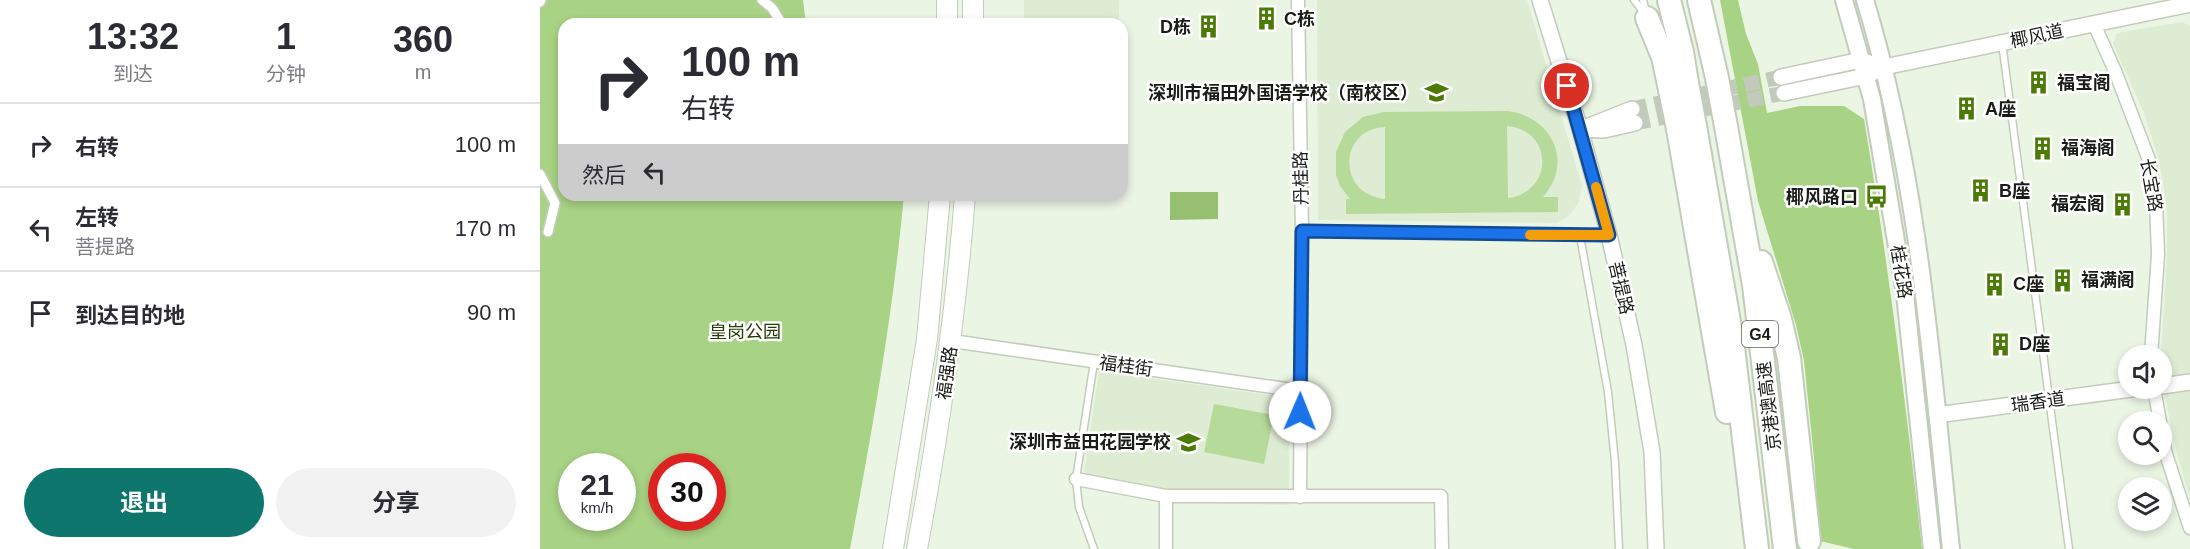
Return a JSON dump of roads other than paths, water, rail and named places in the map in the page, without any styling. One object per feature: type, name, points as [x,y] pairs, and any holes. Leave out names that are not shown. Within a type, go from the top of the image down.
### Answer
[{"type":"highway","points":[[1669,0],[1682,52],[1678,84]]},
{"type":"highway","name":"京港澳高速","points":[[1699,0],[1717,78],[1754,285],[1785,549]]},
{"type":"highway","points":[[1645,9],[1663,57],[1678,84],[1687,128],[1723,396],[1756,549]]},
{"type":"highway","points":[[1737,189],[1780,320],[1789,358],[1811,546]]},
{"type":"main road","points":[[947,0],[947,18]]},
{"type":"main road","points":[[973,0],[973,18]]},
{"type":"main road","name":"桂花路","points":[[1844,0],[1872,99],[1905,294],[1932,549]]},
{"type":"main road","name":"桂花路","points":[[1865,0],[1891,93],[1924,291],[1951,549]]},
{"type":"main road","name":"福强路","points":[[893,549],[927,339],[939,201]]},
{"type":"main road","name":"福强路","points":[[917,549],[935,454],[952,341],[964,201]]},
{"type":"street","points":[[762,0],[772,8],[778,18]]},
{"type":"street","name":"丹桂路","points":[[1298,0],[1302,231],[1300,497]]},
{"type":"street","name":"菩提路","points":[[1540,0],[1580,129],[1609,235],[1634,345],[1652,452],[1656,549]]},
{"type":"street","name":"椰风道","points":[[1781,77],[1884,67],[2190,4]]},
{"type":"street","name":"长宝路","points":[[2094,24],[2120,82],[2149,160],[2156,203],[2158,254],[2152,345]]},
{"type":"street","name":"椰风道","points":[[1784,93],[1864,68]]},
{"type":"street","points":[[1580,129],[1604,130],[1634,116]]},
{"type":"street","points":[[540,174],[555,203],[548,232]]},
{"type":"street","name":"福桂街","points":[[952,341],[1300,391]]},
{"type":"street","points":[[2172,385],[2190,382]]},
{"type":"street","name":"瑞香道","points":[[1937,415],[2118,391]]},
{"type":"street","points":[[2170,465],[2190,528]]},
{"type":"street","points":[[1076,479],[1166,496],[1441,496],[1442,549]]},
{"type":"street","points":[[1166,496],[1166,549]]},
{"type":"lane","points":[[1634,0],[1645,9]]},
{"type":"lane","points":[[2002,43],[2069,549]]},
{"type":"lane","points":[[1302,231],[1609,235]]},
{"type":"lane","points":[[1580,236],[1608,392],[1615,462],[1619,549]]},
{"type":"lane","points":[[1094,361],[1076,479],[1079,507],[1094,549]]},
{"type":"tunnel","points":[[1632,109],[1781,77]]},
{"type":"tunnel","points":[[1635,123],[1784,93]]},
{"type":"place","name":"C栋","points":[[1266,19]]},
{"type":"place","name":"D栋","points":[[1209,27]]},
{"type":"place","name":"福宝阁","points":[[2039,83]]},
{"type":"place","name":"深圳市福田外国语学校（南校区）","points":[[1436,93]]},
{"type":"place","name":"A座","points":[[1967,109]]},
{"type":"place","name":"福海阁","points":[[2043,148]]},
{"type":"place","name":"B座","points":[[1981,191]]},
{"type":"place","name":"椰风路口","points":[[1876,197]]},
{"type":"place","name":"福宏阁","points":[[2123,204]]},
{"type":"place","name":"福满阁","points":[[2063,280]]},
{"type":"place","name":"C座","points":[[1995,284]]},
{"type":"place","name":"D座","points":[[2001,344]]},
{"type":"place","name":"深圳市益田花园学校","points":[[1189,442]]},
{"type":"park label","name":"皇岗公园","points":[[745,332]]}]
